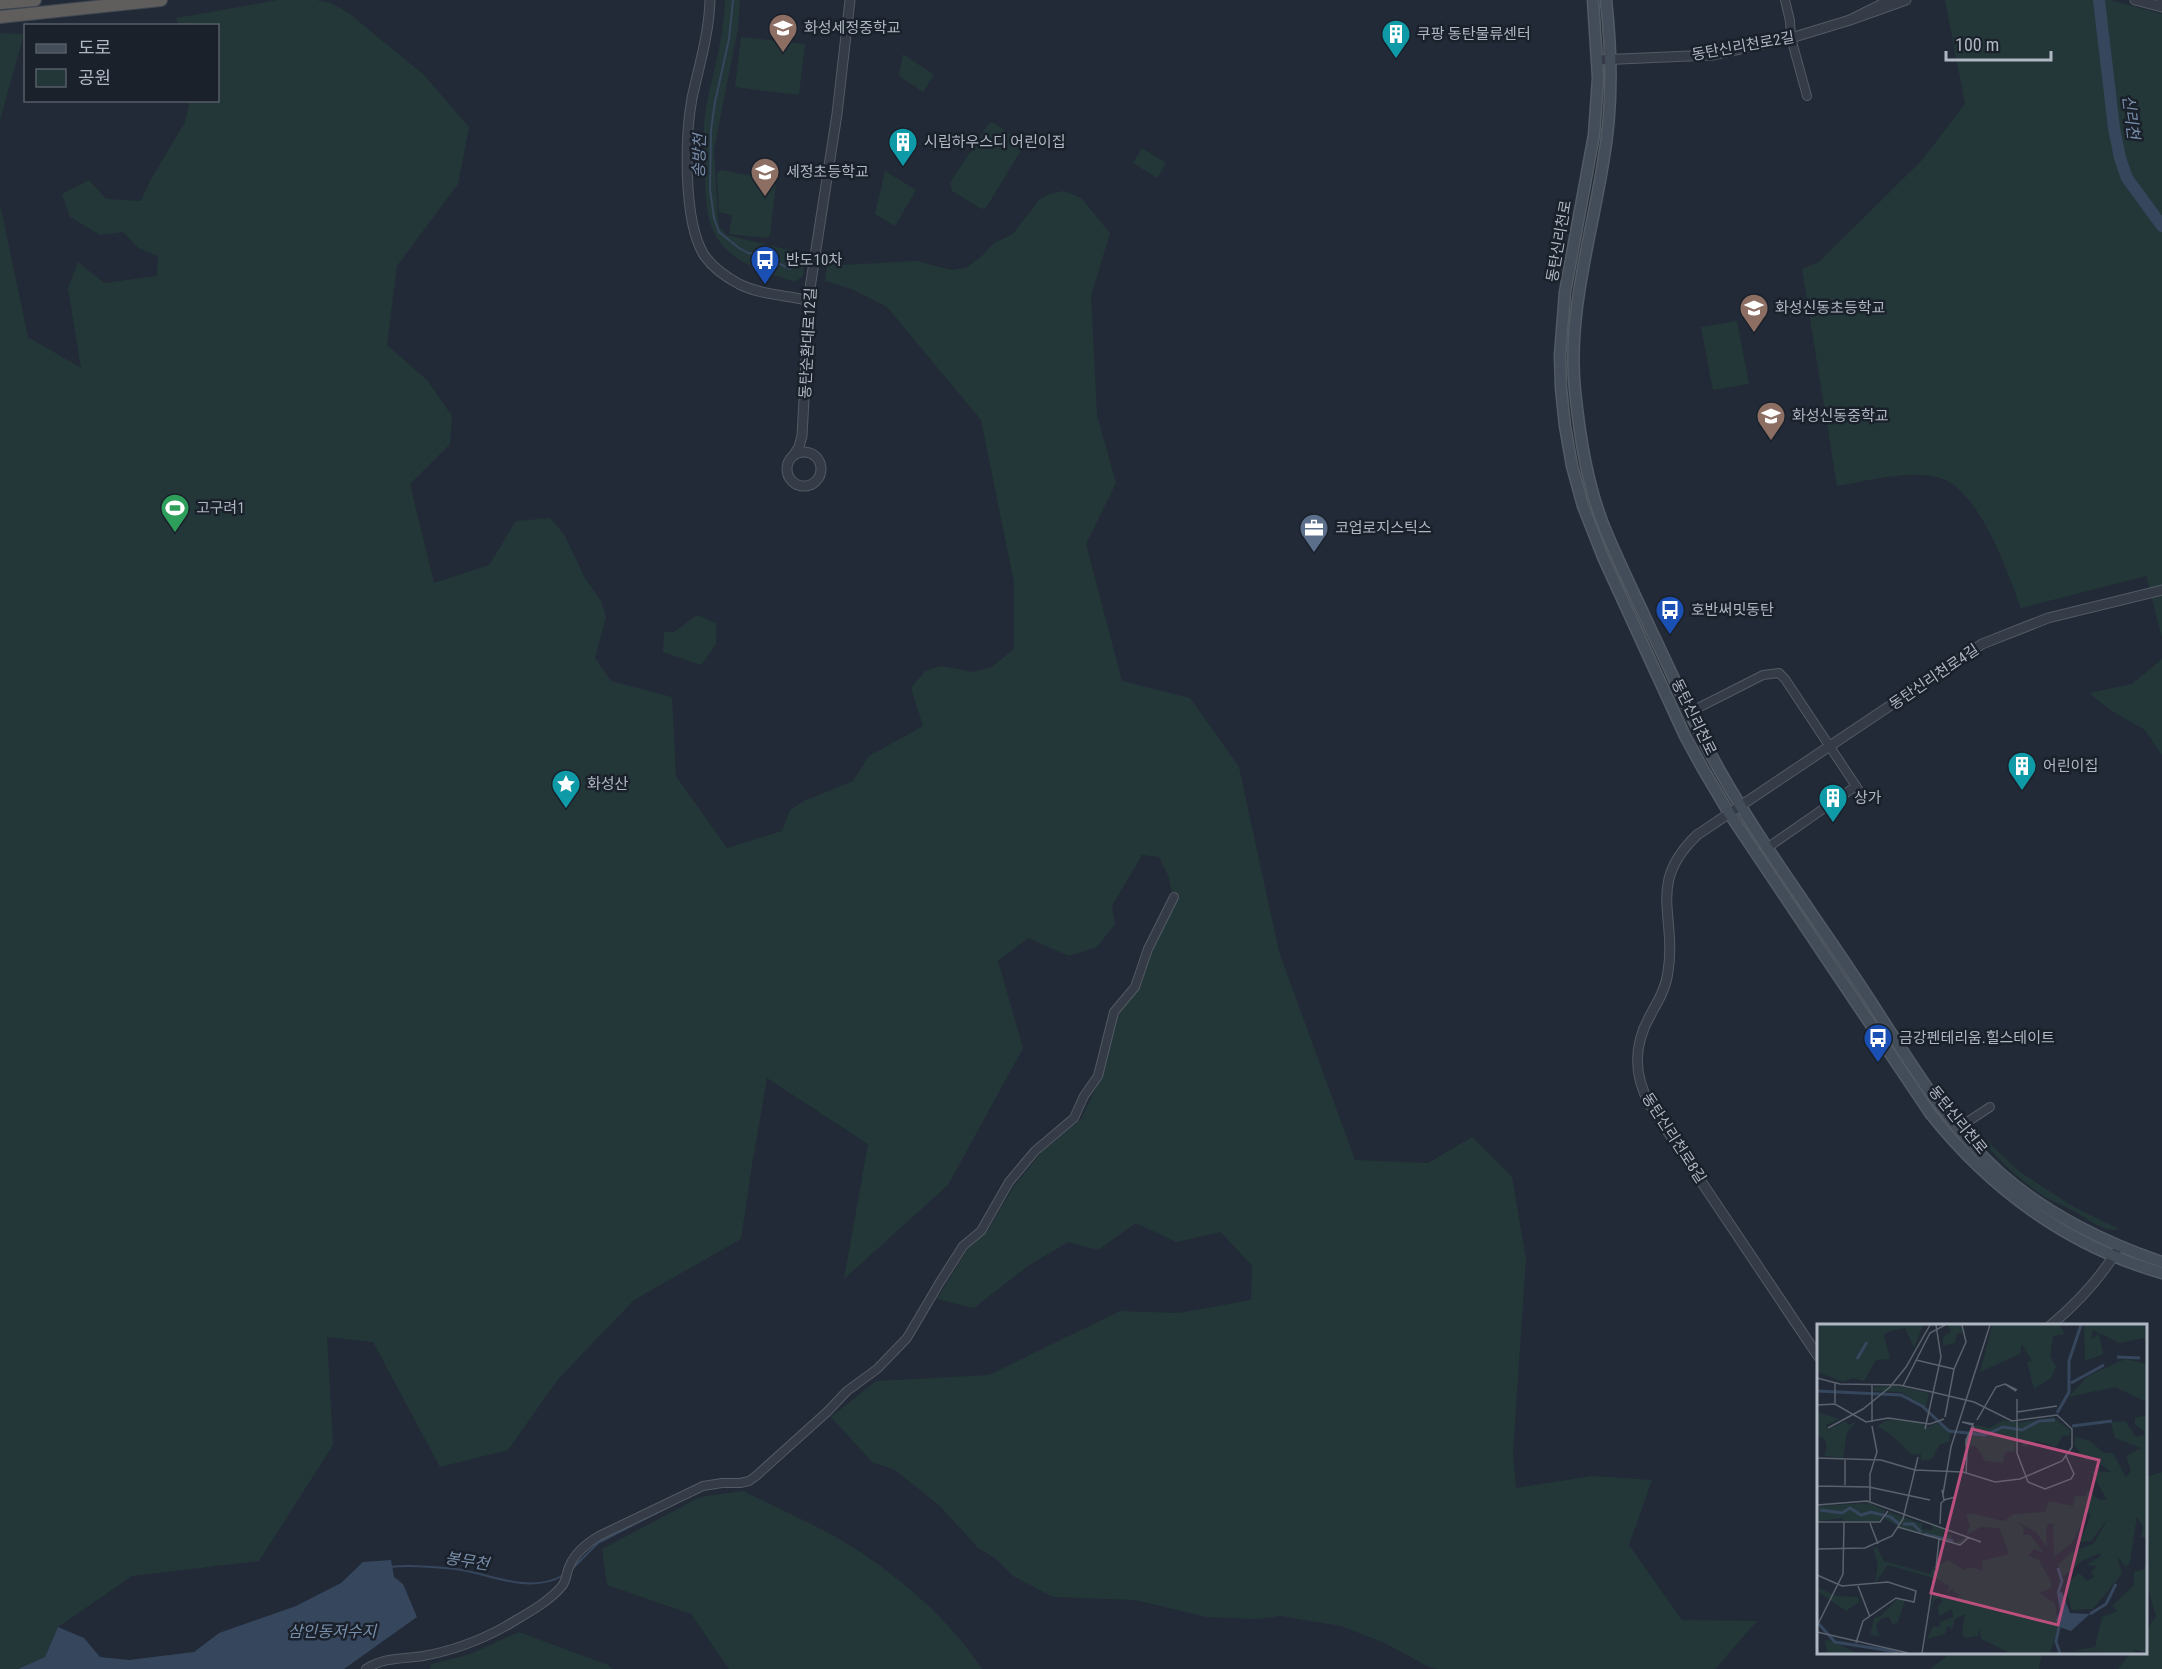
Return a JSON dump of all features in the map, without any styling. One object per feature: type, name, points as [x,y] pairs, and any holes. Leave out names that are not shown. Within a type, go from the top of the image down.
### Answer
[{"type":"highway","points":[[0,3],[34,0]]},
{"type":"highway","points":[[0,17],[161,0]]},
{"type":"main road","name":"동탄신리천로","points":[[1593,0],[1597,60],[1594,135],[1567,283],[1562,326],[1561,388],[1568,447],[1583,506],[1603,557],[1694,753],[1729,813],[1930,1113],[1950,1138],[1988,1177],[2019,1203],[2068,1234],[2113,1256],[2162,1273]]},
{"type":"main road","name":"동탄신리천로","points":[[1606,0],[1611,60],[1611,99],[1604,160],[1578,297],[1574,386],[1580,435],[1589,479],[1604,527],[1718,768],[1767,848],[1938,1103],[1968,1142],[2002,1175],[2070,1221],[2119,1246],[2162,1262]]},
{"type":"street","points":[[710,0],[708,31],[692,100],[688,131],[689,183],[694,233],[712,265],[729,278],[750,288],[810,301]]},
{"type":"street","name":"동탄순환대로12길","points":[[818,460],[820,470],[817,480],[808,485],[797,484],[788,476],[787,465],[799,447],[802,436],[810,301],[837,114],[850,0]]},
{"type":"street","points":[[1785,0],[1791,38],[1807,96]]},
{"type":"street","name":"동탄신리천로2길","points":[[1850,20],[1890,0]]},
{"type":"street","name":"동탄신리천로2길","points":[[1597,60],[1712,55],[1791,38],[1906,0]]},
{"type":"street","points":[[2135,0],[2162,7]]},
{"type":"street","points":[[802,436],[818,460]]},
{"type":"street","points":[[794,455],[804,452],[818,460]]},
{"type":"street","name":"동탄신리천로4길","points":[[1729,813],[1982,644],[2048,618],[2162,590]]},
{"type":"street","points":[[1690,712],[1763,675],[1779,673],[1862,795]]},
{"type":"street","points":[[1767,848],[1856,786]]},
{"type":"street","name":"동탄신리천로8길","points":[[1729,813],[1697,835],[1686,846],[1674,862],[1669,876],[1666,905],[1669,969],[1664,990],[1642,1031],[1638,1046],[1638,1075],[1650,1105],[1817,1355]]},
{"type":"street","points":[[366,1669],[390,1659],[439,1653],[488,1635],[544,1602],[566,1581],[570,1563],[599,1536],[703,1486],[749,1481],[827,1412],[847,1391],[877,1369],[907,1338],[963,1246],[981,1231],[1009,1182],[1035,1151],[1074,1118],[1084,1096],[1098,1076],[1114,1012],[1135,987],[1148,949],[1174,897]]},
{"type":"street","points":[[1958,1128],[1990,1107]]},
{"type":"street","points":[[2052,1324],[2082,1296],[2119,1246]]},
{"type":"green space","points":[[278,0],[316,0],[331,3],[350,14],[424,75],[469,127],[458,184],[397,266],[387,345],[427,380],[452,416],[450,444],[410,484],[434,583],[489,565],[516,521],[550,518],[564,534],[585,578],[601,601],[606,617],[595,658],[611,681],[672,697],[676,776],[727,848],[782,831],[790,810],[804,801],[853,781],[869,756],[923,726],[911,688],[925,671],[941,666],[973,672],[992,667],[1014,649],[1014,582],[981,420],[887,307],[851,289],[825,281],[828,261],[842,265],[916,261],[952,270],[966,268],[994,243],[1013,234],[1039,200],[1049,194],[1064,191],[1081,198],[1110,233],[1091,296],[1097,415],[1116,483],[1086,544],[1122,681],[1190,698],[1239,767],[1279,952],[1355,1160],[1428,1163],[1472,1137],[1512,1177],[1526,1259],[1513,1451],[1516,1488],[1592,1476],[1652,1480],[1629,1545],[1682,1620],[1757,1621],[1715,1669],[1438,1669],[1429,1667],[1385,1643],[1341,1626],[1281,1616],[1256,1619],[1207,1617],[1135,1600],[1053,1597],[1013,1576],[995,1558],[978,1548],[940,1506],[895,1470],[872,1462],[831,1417],[876,1381],[989,1375],[1120,1311],[1179,1313],[1251,1300],[1252,1266],[1221,1232],[1176,1242],[1136,1223],[1098,1250],[1068,1242],[1028,1266],[974,1308],[937,1299],[968,1248],[987,1232],[1014,1186],[1042,1152],[1081,1119],[1097,1086],[1115,1018],[1136,989],[1174,901],[1168,875],[1159,857],[1142,855],[1112,906],[1115,924],[1097,947],[1069,956],[1028,938],[998,961],[1023,1048],[948,1185],[844,1279],[868,1144],[767,1078],[741,1239],[634,1300],[559,1378],[508,1450],[440,1467],[373,1342],[327,1337],[333,1445],[259,1561],[132,1576],[58,1627],[45,1657],[18,1669],[0,1669],[0,204],[28,337],[81,368],[68,288],[78,262],[104,283],[157,276],[158,256],[138,248],[123,232],[100,235],[70,217],[62,194],[89,180],[106,199],[141,201],[150,181],[185,122],[190,102],[219,102],[219,24],[179,24],[176,18]]},
{"type":"green space","points":[[725,0],[740,0],[738,28],[714,150],[718,221],[720,228],[727,235],[806,254],[803,276],[795,282],[755,268],[740,260],[718,240],[710,222],[705,192],[704,126],[720,41]]},
{"type":"green space","points":[[1945,0],[2111,0],[2162,14],[2162,638],[2146,576],[2021,608],[1990,532],[1966,496],[1952,484],[1937,477],[1913,475],[1837,486],[1802,269],[1819,262],[1922,160],[1965,104]]},
{"type":"green space","points":[[0,33],[24,34],[0,120]]},
{"type":"green space","points":[[741,37],[805,44],[799,95],[735,87]]},
{"type":"green space","points":[[903,54],[934,75],[923,92],[899,76]]},
{"type":"green space","points":[[989,123],[994,123],[1022,142],[1023,147],[986,208],[982,209],[952,191],[950,183]]},
{"type":"green space","points":[[1142,148],[1166,163],[1157,178],[1133,163]]},
{"type":"green space","points":[[721,170],[773,180],[776,185],[770,235],[766,238],[729,234],[732,215],[719,212],[717,174]]},
{"type":"green space","points":[[885,171],[916,190],[895,226],[875,214]]},
{"type":"green space","points":[[1737,321],[1749,384],[1713,390],[1701,327]]},
{"type":"green space","points":[[697,615],[716,623],[716,644],[701,665],[663,652],[664,632],[674,632]]},
{"type":"green space","points":[[2162,659],[2162,755],[2145,730],[2112,711],[2089,693],[2132,684]]},
{"type":"green space","points":[[1970,1125],[2020,1172],[2074,1207],[2119,1229],[2114,1230],[2098,1225],[2034,1189],[1996,1156],[1970,1129]]},
{"type":"green space","points":[[2162,1472],[2162,1669],[2118,1669],[2129,1654],[2147,1654],[2147,1630],[2156,1616],[2147,1585],[2147,1477]]},
{"type":"green space","points":[[743,1491],[838,1538],[870,1558],[923,1601],[955,1633],[982,1669],[729,1669],[691,1614],[607,1585],[602,1549],[700,1497]]},
{"type":"green space","points":[[519,1632],[608,1665],[612,1669],[430,1669],[431,1664],[468,1655]]},
{"type":"green space","points":[[1950,1654],[2042,1654],[2039,1669],[1930,1669]]},
{"type":"water","name":"삼인동저수지","points":[[391,1560],[394,1577],[403,1584],[417,1617],[344,1669],[18,1669],[45,1657],[58,1627],[84,1638],[100,1657],[129,1660],[194,1652],[219,1633],[296,1606],[341,1583],[363,1562]]},
{"type":"waterway","name":"송방천","points":[[733,0],[729,39],[711,130],[710,189],[714,218],[719,232],[739,248],[748,253],[762,255],[790,269]]},
{"type":"waterway","name":"신리천","points":[[2099,0],[2114,128],[2120,158],[2127,178],[2162,226]]},
{"type":"waterway","name":"봉무천","points":[[693,1495],[701,1491]]},
{"type":"waterway","name":"봉무천","points":[[569,1572],[598,1543],[682,1500]]},
{"type":"waterway","name":"봉무천","points":[[391,1567],[456,1569],[524,1583],[551,1581],[564,1575]]},
{"type":"place","name":"화성세정중학교","points":[[783,54]]},
{"type":"place","name":"쿠팡 동탄물류센터","points":[[1396,60]]},
{"type":"place","name":"시립하우스디 어린이집","points":[[903,168]]},
{"type":"place","name":"세정초등학교","points":[[765,198]]},
{"type":"place","name":"반도10차","points":[[765,286]]},
{"type":"place","name":"화성신동초등학교","points":[[1754,334]]},
{"type":"place","name":"화성신동중학교","points":[[1771,442]]},
{"type":"place","name":"고구려1","points":[[175,534]]},
{"type":"place","name":"코업로지스틱스","points":[[1314,554]]},
{"type":"place","name":"호반써밋동탄","points":[[1670,636]]},
{"type":"place","name":"어린이집","points":[[2022,792]]},
{"type":"place","name":"화성산","points":[[566,810]]},
{"type":"place","name":"상가","points":[[1833,824]]},
{"type":"place","name":"금강펜테리움.힐스테이트","points":[[1878,1064]]}]
